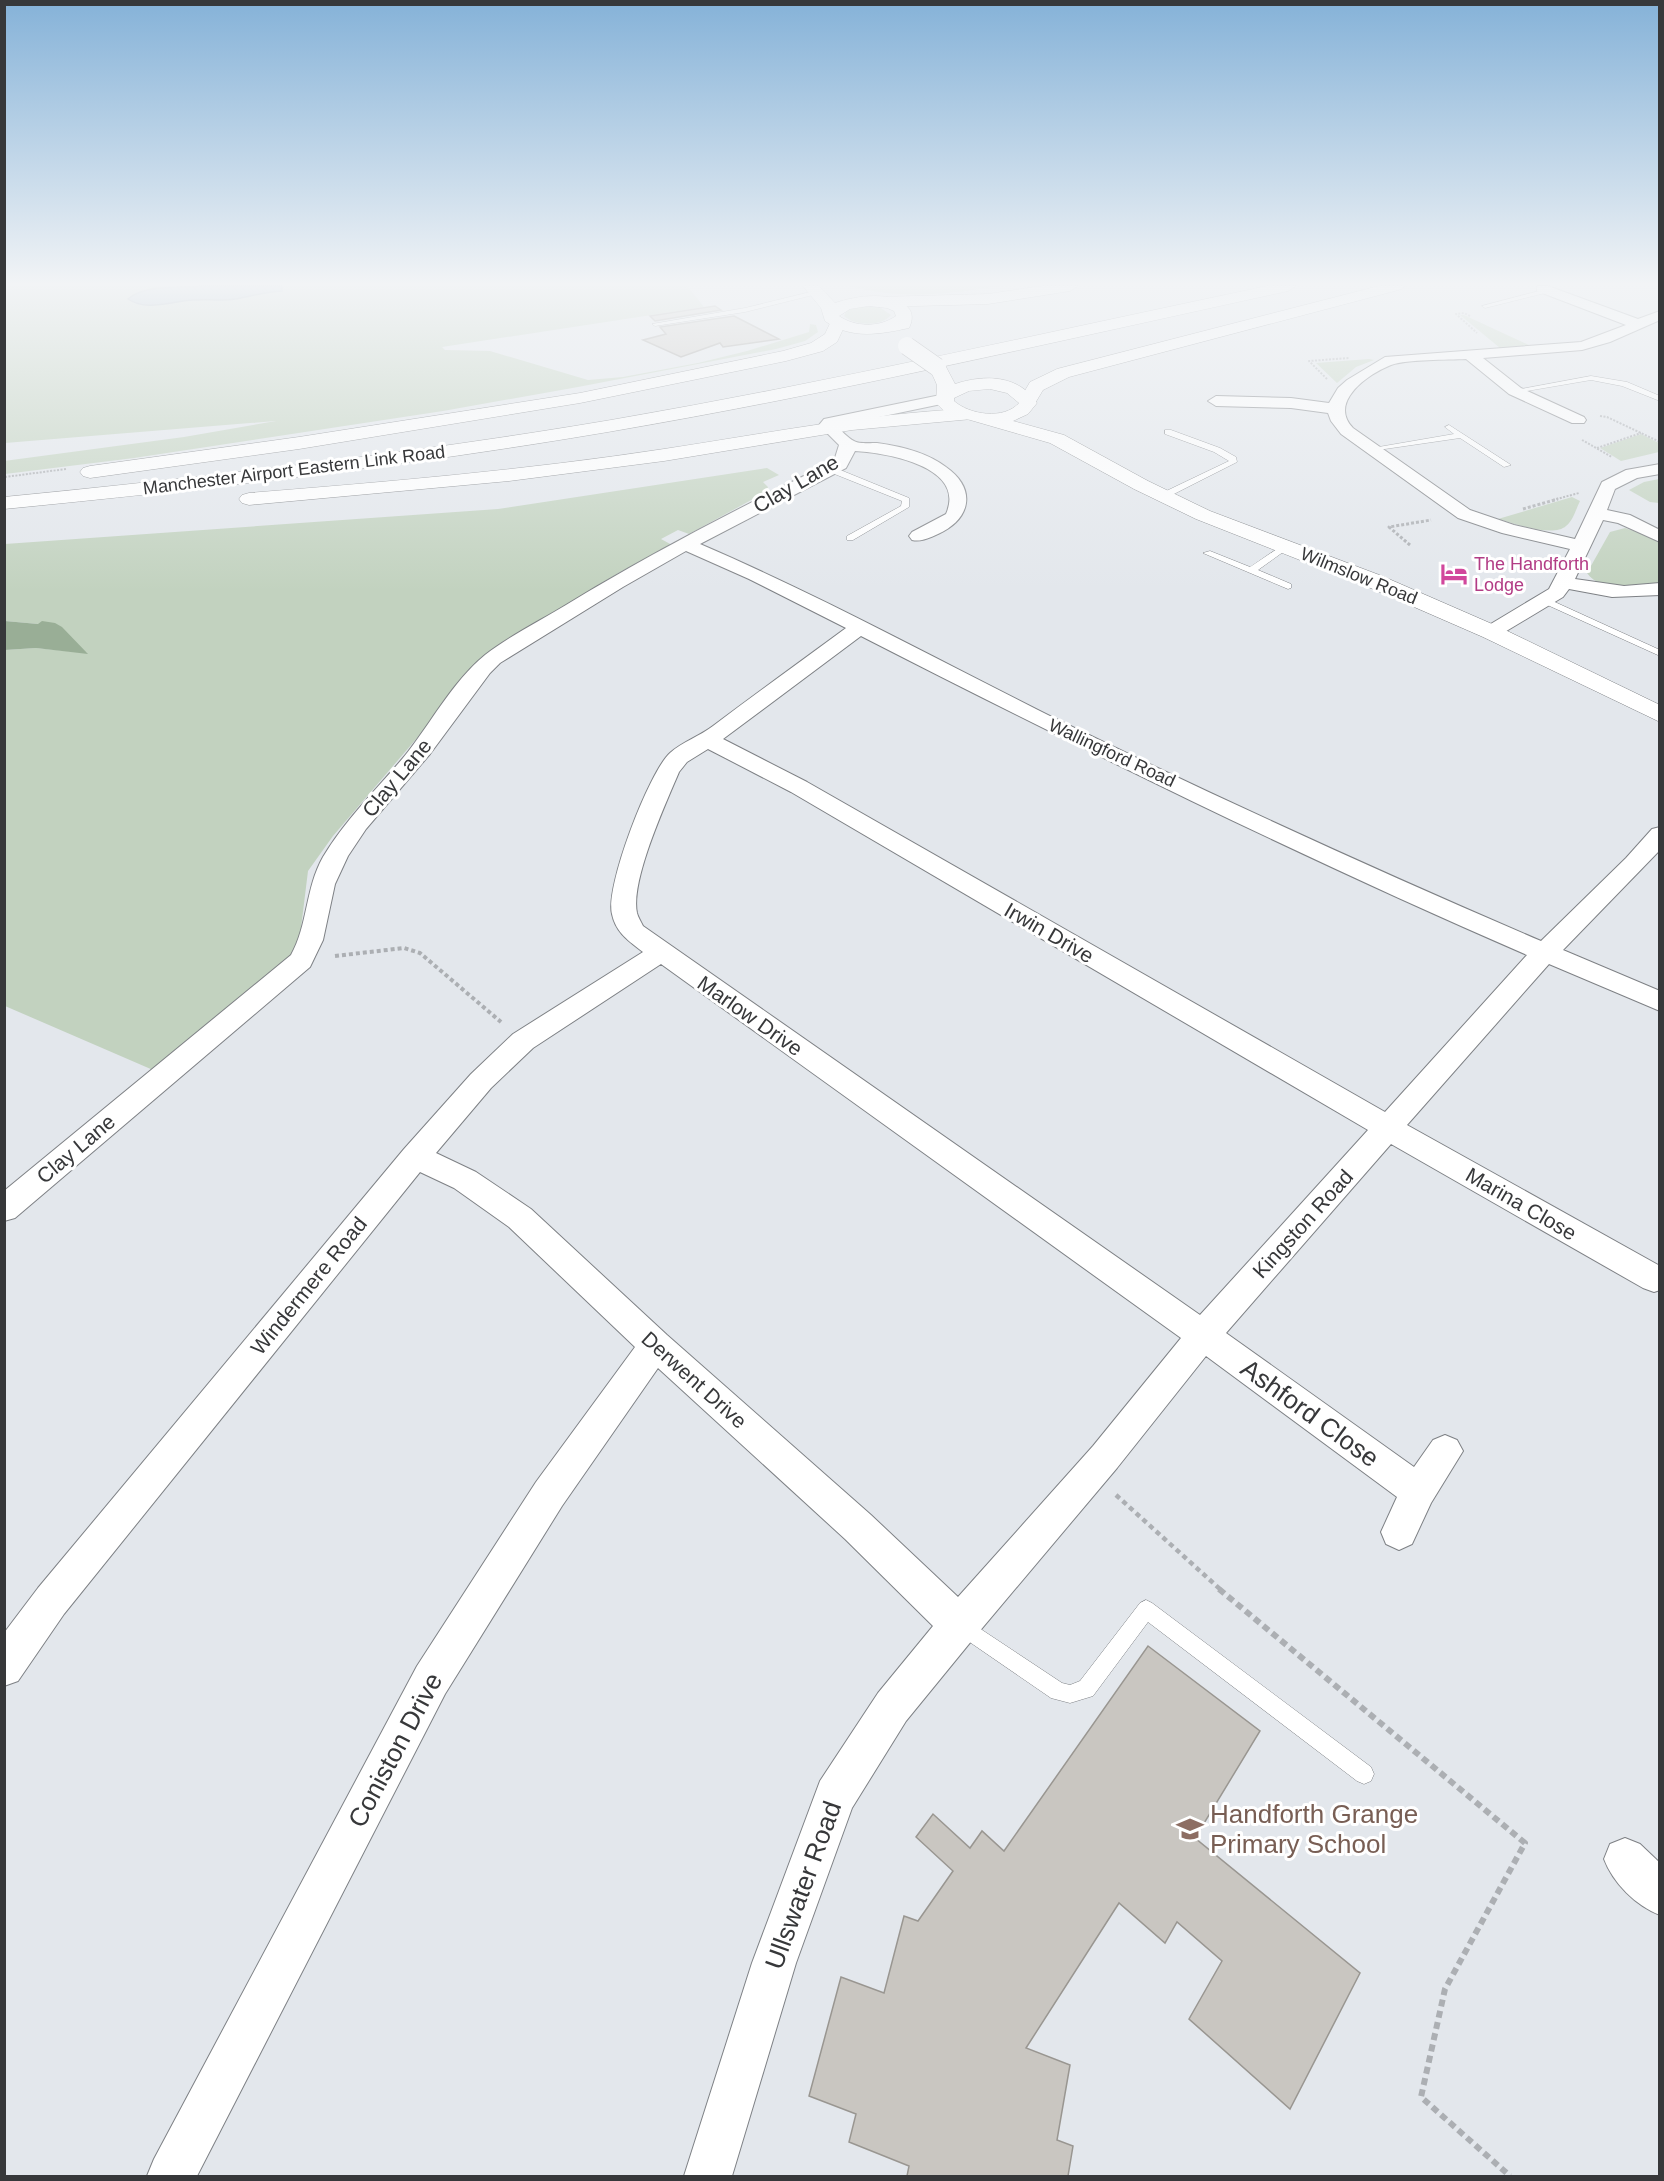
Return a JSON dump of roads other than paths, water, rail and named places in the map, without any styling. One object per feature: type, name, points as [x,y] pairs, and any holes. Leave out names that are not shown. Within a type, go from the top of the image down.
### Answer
[{"type":"main road","points":[[72,474],[452,420],[632,388]]},
{"type":"main road","name":"Manchester Airport Eastern Link Road","points":[[4,488],[220,464],[463,432],[601,411],[726,388]]},
{"type":"main road","name":"Manchester Airport Eastern Link Road","points":[[4,503],[354,464],[611,426],[811,388]]},
{"type":"main road","points":[[946,388],[945,397],[948,407],[974,417]]},
{"type":"main road","points":[[945,397],[951,391],[961,388]]},
{"type":"main road","points":[[1008,388],[1019,391],[1028,402]]},
{"type":"main road","points":[[225,500],[434,482],[556,468],[659,455],[913,416],[1010,416],[1024,410],[1029,395],[1035,388]]},
{"type":"main road","name":"Wilmslow Road","points":[[1028,402],[1038,422],[1057,439]]},
{"type":"main road","name":"Wilmslow Road","points":[[974,417],[1057,439],[1203,515],[1374,581],[1491,632],[1659,715]]},
{"type":"main road","points":[[4,516],[181,504]]},
{"type":"street","points":[[1347,388],[1336,409],[1337,418],[1347,431],[1464,514],[1482,521],[1580,546]]},
{"type":"street","points":[[1511,388],[1533,402],[1578,420]]},
{"type":"street","points":[[830,429],[826,425],[830,422],[945,397]]},
{"type":"street","points":[[1216,401],[1254,401],[1336,409]]},
{"type":"street","name":"Clay Lane","points":[[4,1209],[301,961],[308,950],[321,888],[335,857],[362,819],[421,751],[478,673],[515,644],[685,544],[840,464],[848,451],[847,441],[830,429]]},
{"type":"street","points":[[848,446],[891,449],[927,462],[941,470],[950,480],[959,503],[952,518],[918,536]]},
{"type":"street","points":[[1491,632],[1546,601],[1564,582],[1608,486],[1639,473],[1659,469]]},
{"type":"street","points":[[1597,513],[1624,519],[1659,537]]},
{"type":"street","name":"Wallingford Road","points":[[685,544],[756,575],[1050,724],[1356,869],[1659,1002]]},
{"type":"street","points":[[1564,582],[1614,591],[1640,592],[1659,589]]},
{"type":"street","name":"Marlow Drive","points":[[859,628],[708,740],[679,757],[668,770],[636,848],[625,894],[624,913],[632,931],[1203,1335]]},
{"type":"street","name":"Irwin Drive","points":[[708,740],[799,787],[1388,1128]]},
{"type":"street","name":"Kingston Road","points":[[959,1625],[1090,1474],[1203,1335],[1544,953],[1635,863],[1659,834]]},
{"type":"street","name":"Windermere Road","points":[[4,1667],[58,1592],[415,1157],[481,1081],[523,1041],[660,953]]},
{"type":"street","name":"Marina Close","points":[[1388,1128],[1654,1279]]},
{"type":"street","name":"Derwent Drive","points":[[415,1157],[465,1180],[520,1218],[655,1346],[858,1527],[959,1625]]},
{"type":"street","name":"Ashford Close","points":[[1203,1335],[1418,1491]]},
{"type":"street","name":"Coniston Drive","points":[[171,2176],[431,1680],[549,1494],[655,1346]]},
{"type":"street","points":[[1399,1532],[1418,1491],[1444,1451]]},
{"type":"street","name":"Ullswater Road","points":[[708,2176],[774,1963],[835,1796],[892,1707],[959,1625]]},
{"type":"street","points":[[1625,1858],[1659,1894]]},
{"type":"lane","points":[[1515,391],[1534,388]]},
{"type":"lane","points":[[1633,388],[1659,399]]},
{"type":"lane","points":[[1449,427],[1507,465]]},
{"type":"lane","points":[[1163,496],[1233,462],[1233,459],[1217,450],[1168,432]]},
{"type":"lane","points":[[1371,449],[1462,435]]},
{"type":"lane","points":[[830,469],[906,500],[905,507],[850,538]]},
{"type":"lane","points":[[1251,570],[1286,547]]},
{"type":"lane","points":[[1207,552],[1288,586]]},
{"type":"lane","points":[[1546,601],[1659,653]]},
{"type":"lane","points":[[959,1625],[1058,1690],[1070,1694],[1086,1689],[1146,1609],[1364,1774]]},
{"type":"place","name":"The Handforth Lodge","points":[[1454,574]]},
{"type":"place","name":"Handforth Grange Primary School","points":[[1190,1829]]}]
